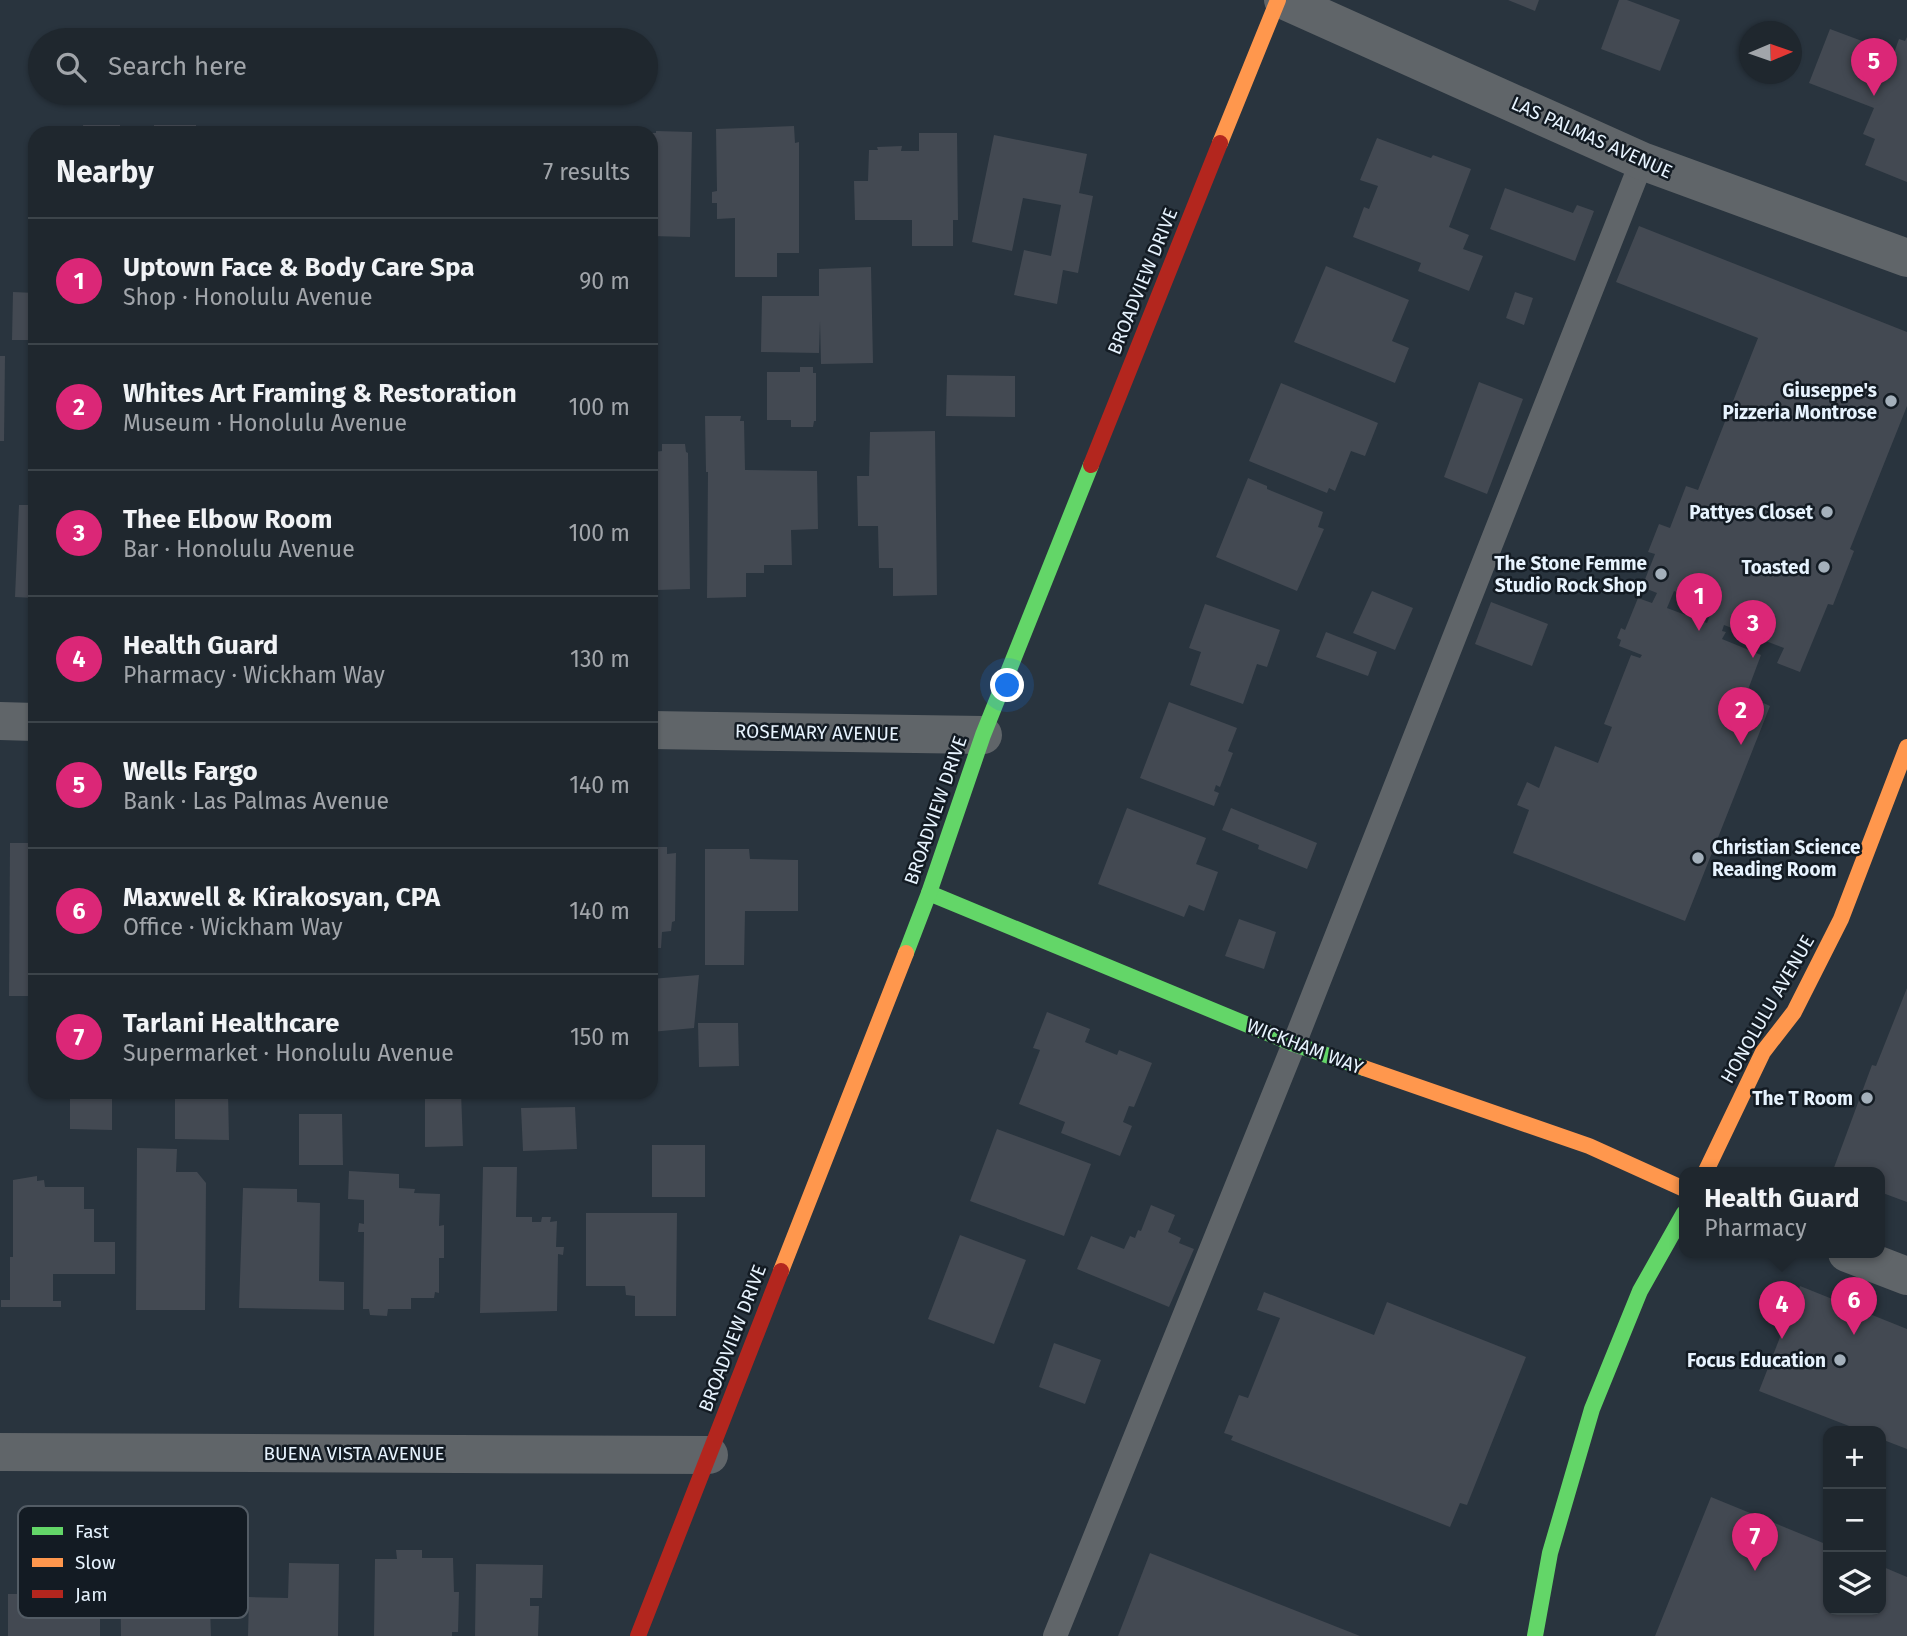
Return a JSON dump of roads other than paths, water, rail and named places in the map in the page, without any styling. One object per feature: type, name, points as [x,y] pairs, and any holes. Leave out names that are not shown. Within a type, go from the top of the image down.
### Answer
[{"type":"street","name":"LAS PALMAS AVENUE","points":[[1281,0],[1642,161],[1907,258]]},
{"type":"street","name":"BROADVIEW DRIVE","points":[[638,1636],[929,893],[983,735],[1281,0]]},
{"type":"street","points":[[0,721],[28,722]]},
{"type":"street","name":"ROSEMARY AVENUE","points":[[658,730],[983,735]]},
{"type":"street","name":"HONOLULU AVENUE","points":[[1708,1167],[1763,1052],[1794,1012],[1841,919],[1907,747]]},
{"type":"street","name":"WICKHAM WAY","points":[[929,893],[1294,1044],[1589,1146],[1679,1187]]},
{"type":"street","points":[[1535,1636],[1550,1553],[1592,1409],[1640,1291],[1679,1222]]},
{"type":"street","points":[[1860,1258],[1907,1276]]},
{"type":"street","name":"BUENA VISTA AVENUE","points":[[0,1452],[709,1455]]},
{"type":"lane","points":[[1055,1636],[1294,1044],[1642,161]]},
{"type":"place","name":"Wells Fargo","points":[[1874,96]]},
{"type":"place","name":"Giuseppe's Pizzeria Montrose","points":[[1891,401]]},
{"type":"place","name":"Pattyes Closet","points":[[1827,512]]},
{"type":"place","name":"Toasted","points":[[1824,567]]},
{"type":"place","name":"The Stone Femme Studio Rock Shop","points":[[1661,574]]},
{"type":"place","name":"Uptown Face & Body Care Spa","points":[[1699,631]]},
{"type":"place","name":"Thee Elbow Room","points":[[1753,658]]},
{"type":"place","name":"Whites Art Framing & Restoration","points":[[1741,745]]},
{"type":"place","name":"Christian Science Reading Room","points":[[1698,858]]},
{"type":"place","name":"The T Room","points":[[1867,1098]]},
{"type":"place","name":"Maxwell & Kirakosyan, CPA","points":[[1854,1335]]},
{"type":"place","name":"Health Guard","points":[[1782,1339]]},
{"type":"place","name":"Focus Education","points":[[1840,1360]]},
{"type":"place","name":"Tarlani Healthcare","points":[[1755,1571]]}]
